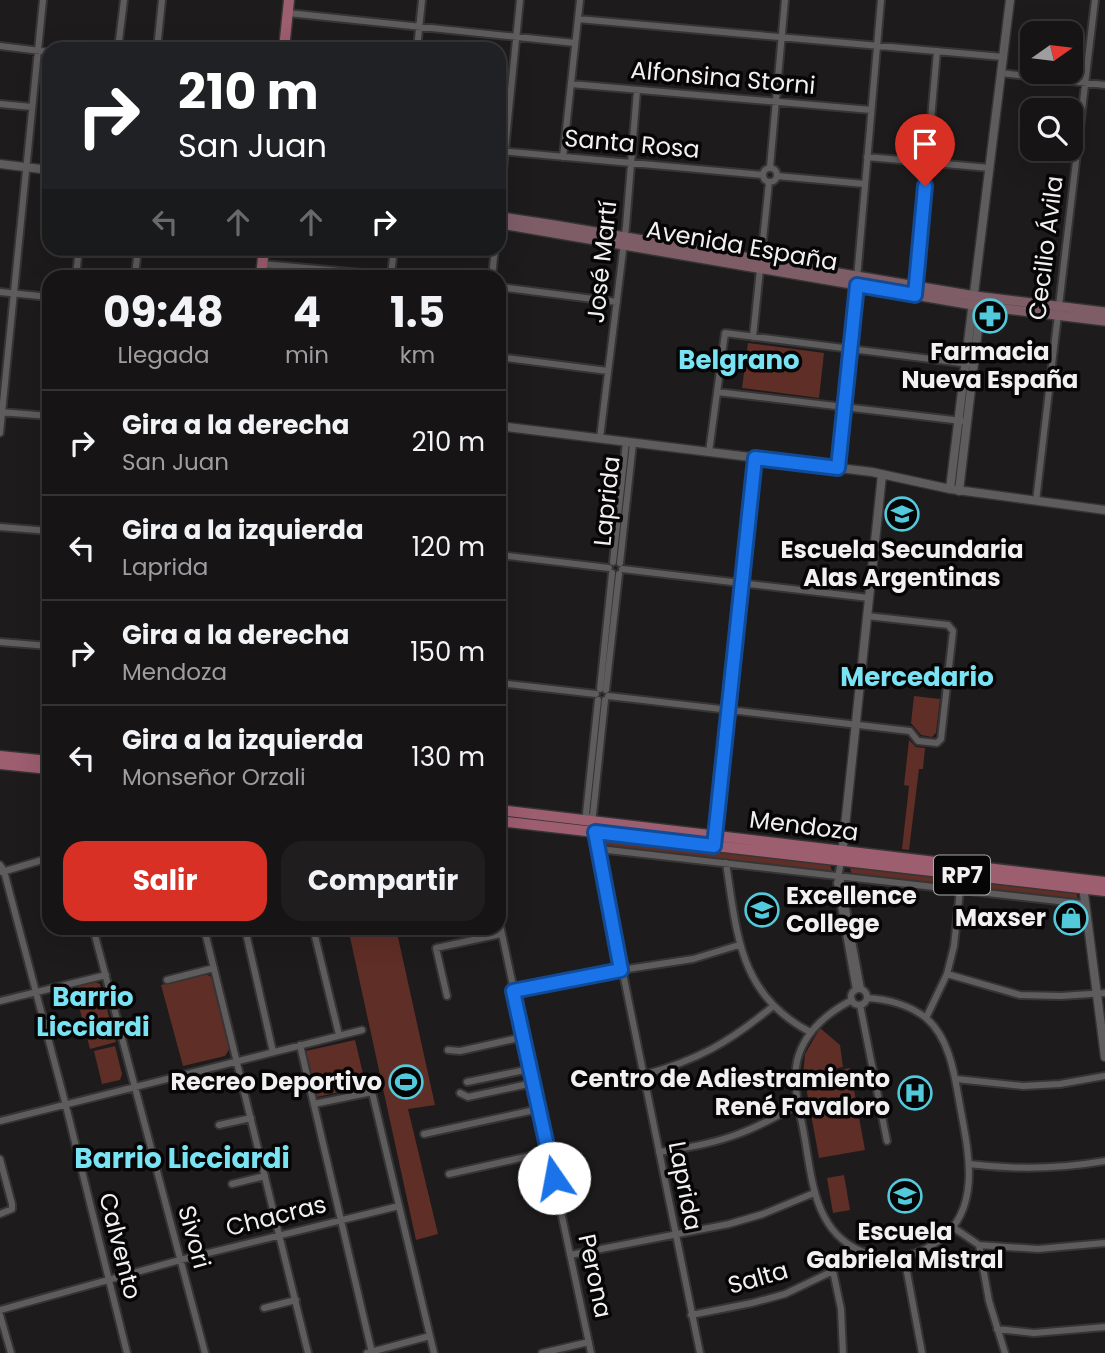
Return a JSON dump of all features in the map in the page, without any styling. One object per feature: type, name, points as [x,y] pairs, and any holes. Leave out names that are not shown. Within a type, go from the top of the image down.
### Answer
[{"type":"main road","points":[[285,42],[289,0]]},
{"type":"main road","name":"Avenida España","points":[[506,224],[624,241],[916,291],[1058,311],[1105,321]]},
{"type":"main road","points":[[262,270],[263,256]]},
{"type":"main road","name":"Avenida España","points":[[1058,311],[1105,312]]},
{"type":"main road","points":[[0,756],[42,760]]},
{"type":"main road","points":[[0,764],[42,768]]},
{"type":"main road","name":"Mendoza","points":[[506,811],[715,841],[1083,884],[1105,891]]},
{"type":"main road","name":"Mendoza","points":[[506,822],[715,841]]},
{"type":"main road","name":"Mendoza","points":[[1083,884],[1105,881]]},
{"type":"street","points":[[0,433],[43,0]]},
{"type":"street","points":[[119,42],[124,0]]},
{"type":"street","points":[[159,42],[162,0]]},
{"type":"street","points":[[418,42],[422,0]]},
{"type":"street","points":[[506,118],[520,0]]},
{"type":"street","points":[[563,157],[580,0]]},
{"type":"street","points":[[770,167],[785,0]]},
{"type":"street","points":[[838,468],[881,0]]},
{"type":"street","points":[[955,490],[1010,0]]},
{"type":"street","name":"Cecilio Ávila","points":[[1036,501],[1095,0]]},
{"type":"street","points":[[288,13],[575,43]]},
{"type":"street","points":[[578,19],[1003,57]]},
{"type":"street","points":[[0,46],[42,51]]},
{"type":"street","points":[[916,291],[937,51]]},
{"type":"street","points":[[1001,73],[1105,85]]},
{"type":"street","name":"Alfonsina Storni","points":[[571,85],[871,110]]},
{"type":"street","name":"José Martí","points":[[600,438],[624,241],[637,90]]},
{"type":"street","points":[[0,104],[32,107]]},
{"type":"street","name":"Santa Rosa","points":[[506,151],[763,174]]},
{"type":"street","points":[[867,158],[990,168]]},
{"type":"street","points":[[0,164],[42,169]]},
{"type":"street","points":[[770,167],[776,170],[777,176],[769,182],[764,180],[763,174],[765,169],[770,167]]},
{"type":"street","points":[[777,176],[865,184]]},
{"type":"street","points":[[753,337],[769,182]]},
{"type":"street","points":[[262,264],[328,270]]},
{"type":"street","points":[[506,288],[617,302]]},
{"type":"street","points":[[0,292],[42,296]]},
{"type":"street","points":[[709,452],[725,333],[970,364]]},
{"type":"street","points":[[506,358],[608,371]]},
{"type":"street","points":[[717,392],[963,422]]},
{"type":"street","points":[[1,412],[42,415]]},
{"type":"street","points":[[506,427],[838,468],[955,490],[1105,510]]},
{"type":"street","name":"Laprida","points":[[629,442],[602,695],[586,814],[595,832],[700,1353]]},
{"type":"street","points":[[715,841],[755,458]]},
{"type":"street","points":[[858,990],[840,876],[882,475]]},
{"type":"street","points":[[0,527],[42,530]]},
{"type":"street","points":[[506,556],[869,598]]},
{"type":"street","points":[[506,684],[910,731],[918,741],[937,743],[941,739],[953,631],[948,625],[867,616]]},
{"type":"street","points":[[0,642],[42,645]]},
{"type":"street","points":[[598,849],[1084,904]]},
{"type":"street","points":[[1,870],[42,860]]},
{"type":"street","points":[[726,863],[739,945],[751,976],[772,1007],[810,1032]]},
{"type":"street","name":"Calvento","points":[[1,870],[65,1102],[127,1353]]},
{"type":"street","points":[[1083,884],[1084,904],[1101,993],[1105,1057]]},
{"type":"street","points":[[926,1018],[947,974],[954,946],[960,890]]},
{"type":"street","name":"Sivori","points":[[95,935],[205,1353]]},
{"type":"street","points":[[206,935],[308,1353]]},
{"type":"street","points":[[246,935],[273,1052]]},
{"type":"street","points":[[315,935],[339,1035]]},
{"type":"street","points":[[447,996],[436,948],[496,935]]},
{"type":"street","name":"Perona","points":[[501,935],[591,1353]]},
{"type":"street","points":[[513,991],[693,959],[739,945]]},
{"type":"street","points":[[167,980],[214,968]]},
{"type":"street","points":[[947,974],[1020,995],[1101,993]]},
{"type":"street","points":[[0,1000],[106,975]]},
{"type":"street","points":[[858,990],[866,993],[867,998]]},
{"type":"street","points":[[852,1000],[852,995],[858,990]]},
{"type":"street","points":[[852,1000],[825,1016],[810,1032],[797,1062],[796,1084],[814,1193],[822,1215],[848,1245],[872,1255],[904,1256],[933,1245],[954,1228],[964,1206],[970,1181],[969,1164],[956,1079],[946,1047],[926,1018],[901,1004],[882,999],[867,998],[860,1005]]},
{"type":"street","points":[[852,1000],[860,1005],[887,1141]]},
{"type":"street","points":[[643,1075],[673,1067],[706,1053],[738,1035],[772,1007]]},
{"type":"street","points":[[0,1121],[65,1102],[362,1030]]},
{"type":"street","points":[[448,1050],[460,1051],[523,1037]]},
{"type":"street","points":[[300,1045],[370,1352],[430,1336]]},
{"type":"street","points":[[467,1082],[530,1069]]},
{"type":"street","points":[[956,1079],[1023,1086],[1060,1084],[1105,1076]]},
{"type":"street","points":[[460,1093],[468,1097],[533,1083]]},
{"type":"street","points":[[314,1104],[372,1092],[434,1353]]},
{"type":"street","points":[[659,1152],[729,1139],[759,1127],[799,1104]]},
{"type":"street","points":[[424,1134],[539,1109]]},
{"type":"street","points":[[219,1125],[251,1118]]},
{"type":"street","points":[[449,1174],[548,1152]]},
{"type":"street","points":[[0,1159],[12,1209],[0,1214]]},
{"type":"street","points":[[969,1164],[1010,1169],[1069,1167],[1105,1161]]},
{"type":"street","points":[[232,1184],[265,1176]]},
{"type":"street","points":[[570,1255],[764,1214],[814,1193]]},
{"type":"street","name":"Chacras","points":[[0,1313],[180,1260],[399,1206]]},
{"type":"street","points":[[954,1228],[979,1245],[1038,1249],[1105,1243]]},
{"type":"street","points":[[844,1353],[841,1309],[833,1271],[844,1258],[848,1245]]},
{"type":"street","points":[[979,1245],[982,1270],[1005,1353]]},
{"type":"street","points":[[904,1256],[922,1353]]},
{"type":"street","name":"Salta","points":[[691,1315],[785,1294],[833,1271]]},
{"type":"street","points":[[264,1308],[296,1300]]},
{"type":"street","points":[[0,1313],[11,1353]]},
{"type":"street","points":[[997,1329],[1034,1333],[1105,1327]]},
{"type":"street","points":[[542,1353],[589,1342]]},
{"type":"shaded area","points":[[748,343],[824,353],[819,398],[742,388]]},
{"type":"shaded area","points":[[914,696],[940,699],[936,733],[932,737],[921,735],[911,723]]},
{"type":"shaded area","points":[[909,740],[916,747],[925,748],[923,769],[919,769],[909,850],[902,849],[909,786],[904,785]]},
{"type":"shaded area","points":[[605,838],[830,864],[832,871],[829,873],[605,845]]},
{"type":"shaded area","points":[[852,867],[1076,891],[1078,899],[852,874]]},
{"type":"shaded area","name":"Recreo Deportivo","points":[[350,935],[398,935],[435,1105],[408,1109],[438,1234],[416,1240]]},
{"type":"shaded area","points":[[206,974],[213,978],[230,1048],[225,1056],[183,1066],[161,985]]},
{"type":"shaded area","points":[[95,982],[100,984],[116,1042],[90,1049],[74,987]]},
{"type":"shaded area","points":[[820,1028],[840,1045],[843,1067],[803,1075],[805,1054]]},
{"type":"shaded area","points":[[355,1040],[366,1086],[317,1097],[306,1051]]},
{"type":"shaded area","points":[[115,1046],[122,1074],[120,1080],[102,1084],[94,1051]]},
{"type":"shaded area","points":[[850,1068],[865,1150],[819,1158],[804,1076]]},
{"type":"shaded area","points":[[844,1175],[850,1210],[833,1213],[827,1178]]},
{"type":"place","name":"Farmacia Nueva España","points":[[990,316]]},
{"type":"place","name":"Escuela Secundaria Alas Argentinas","points":[[902,514]]},
{"type":"place","name":"Excellence College","points":[[762,910]]},
{"type":"place","name":"Maxser","points":[[1071,918]]},
{"type":"place","name":"Recreo Deportivo","points":[[406,1082]]},
{"type":"place","name":"Centro de Adiestramiento René Favaloro","points":[[915,1093]]},
{"type":"place","name":"Escuela Gabriela Mistral","points":[[905,1196]]},
{"type":"district","name":"Belgrano","points":[[739,360]]},
{"type":"district","name":"Mercedario","points":[[917,677]]},
{"type":"district","name":"Barrio Licciardi","points":[[93,1012]]},
{"type":"district","name":"Barrio Licciardi","points":[[182,1158]]},
{"type":"route","points":[[554,1178],[513,991],[621,970],[595,832],[714,846],[755,458],[838,468],[857,285],[915,295],[925,186]]}]
